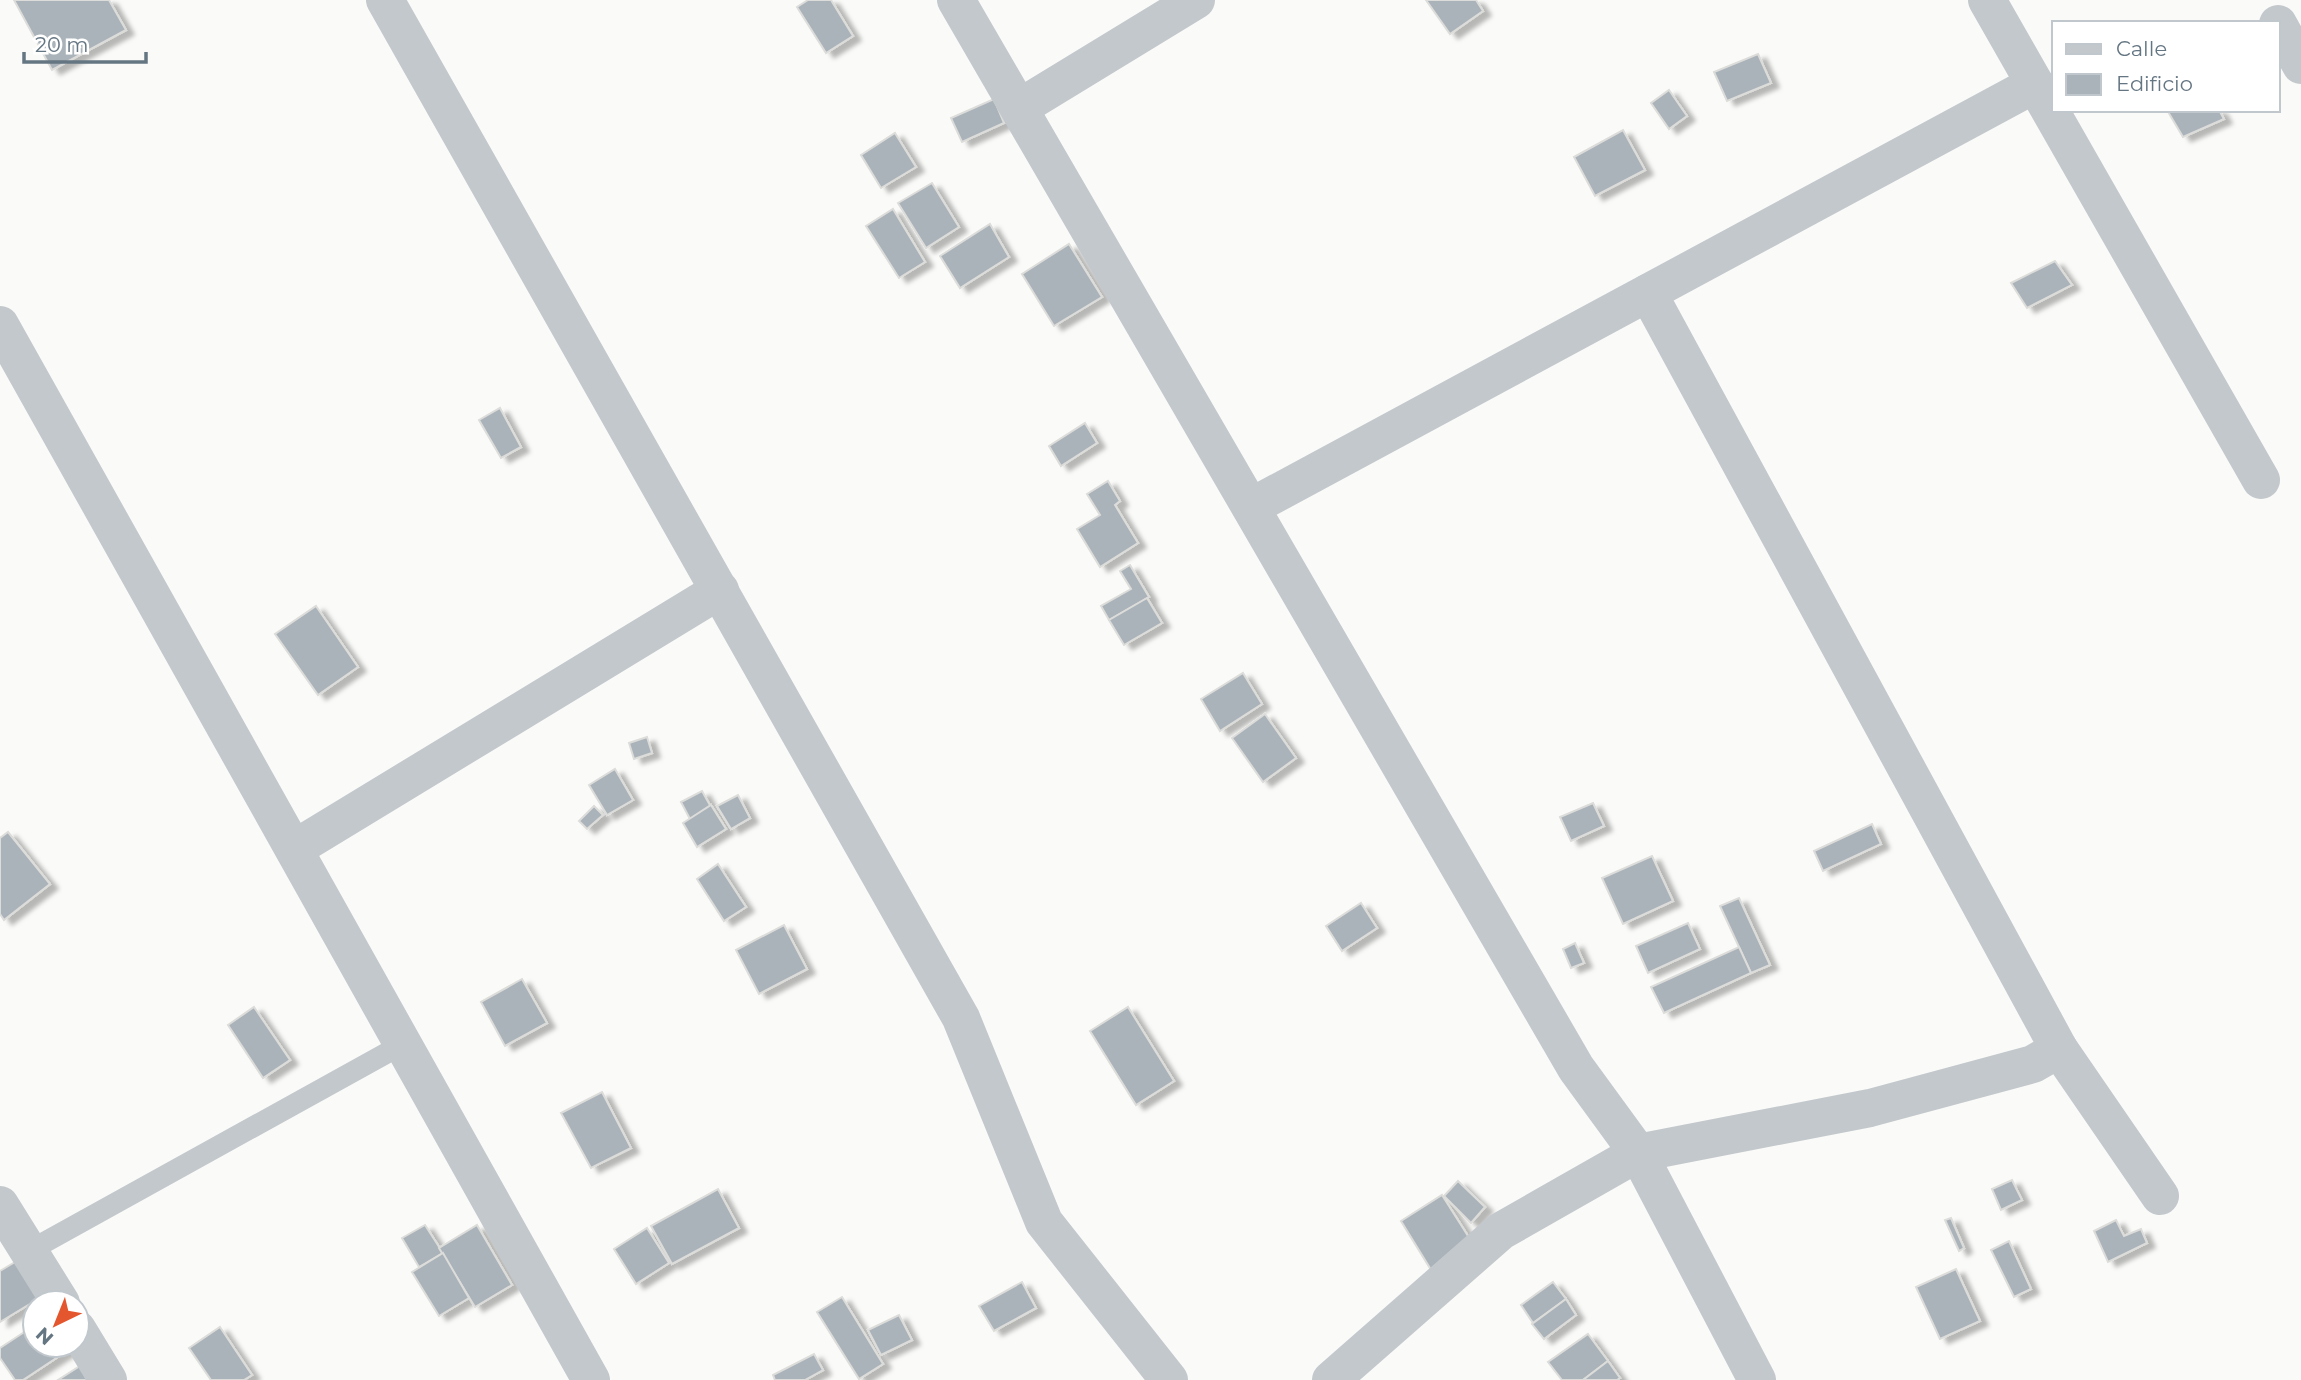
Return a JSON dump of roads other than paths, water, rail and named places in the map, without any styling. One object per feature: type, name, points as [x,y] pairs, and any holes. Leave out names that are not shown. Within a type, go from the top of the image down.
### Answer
[{"type":"street","points":[[385,0],[961,1018],[1044,1222],[1170,1380]]},
{"type":"street","points":[[956,0],[1576,1068],[1638,1153],[1757,1380]]},
{"type":"street","points":[[1019,108],[1196,0]]},
{"type":"street","points":[[1987,0],[2261,480]]},
{"type":"street","points":[[2265,0],[2277,21]]},
{"type":"street","points":[[2280,27],[2301,65]]},
{"type":"street","points":[[1251,507],[2035,84]]},
{"type":"street","points":[[1648,293],[2059,1049],[2160,1196]]},
{"type":"street","points":[[0,325],[591,1380]]},
{"type":"street","points":[[294,849],[720,590]]},
{"type":"street","points":[[1331,1380],[1502,1231],[1638,1153],[1870,1108],[2033,1064],[2059,1049]]},
{"type":"street","points":[[0,1205],[52,1289]]},
{"type":"street","points":[[91,1352],[108,1380]]},
{"type":"lane","points":[[29,1251],[403,1044]]}]
